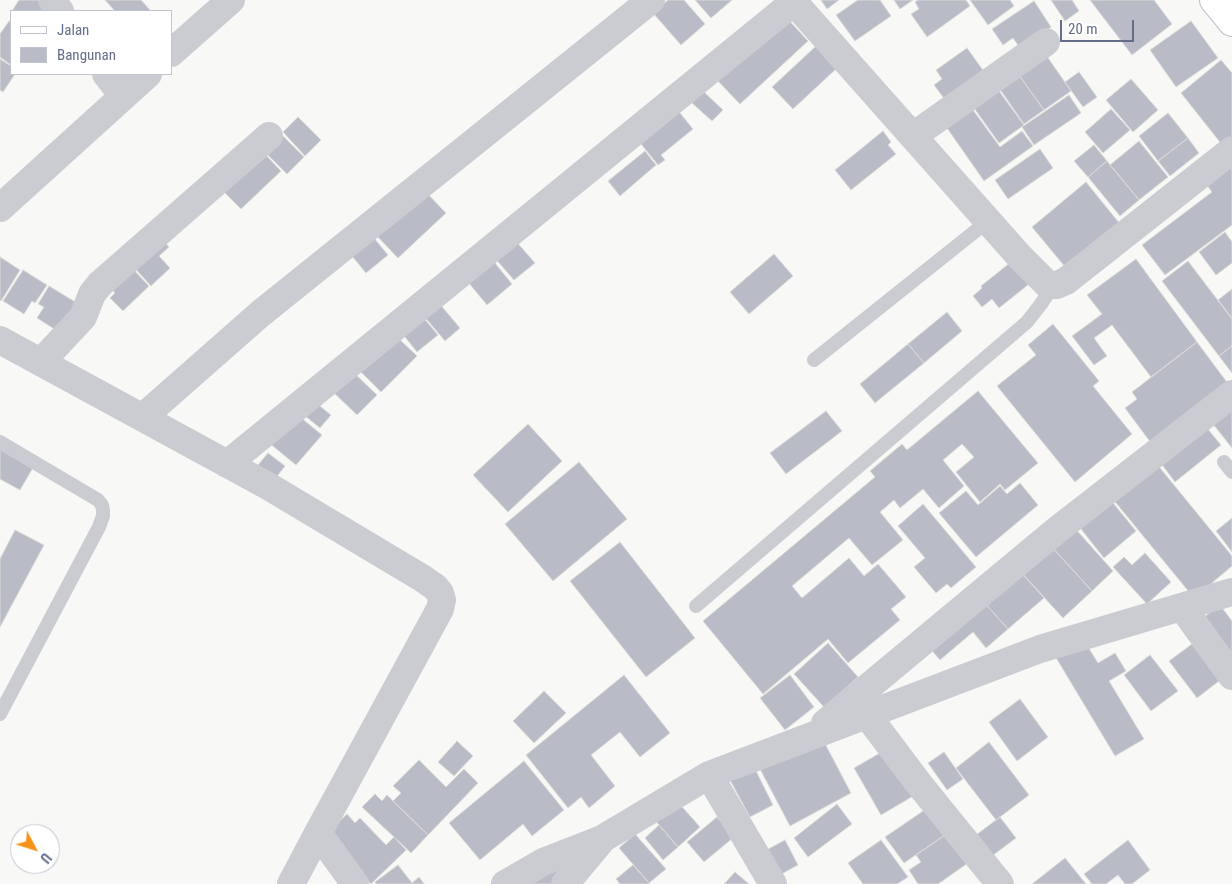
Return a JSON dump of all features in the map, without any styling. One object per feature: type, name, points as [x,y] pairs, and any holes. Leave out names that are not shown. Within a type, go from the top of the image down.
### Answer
[{"type":"main road","points":[[1214,0],[1232,22]]},
{"type":"street","points":[[172,52],[231,0]]},
{"type":"street","points":[[143,417],[260,314],[651,0]]},
{"type":"street","points":[[227,464],[793,1],[1020,257],[1042,280],[1052,286],[1066,281],[1232,150]]},
{"type":"street","points":[[913,136],[1046,42]]},
{"type":"street","points":[[107,75],[123,96]]},
{"type":"street","points":[[0,208],[147,75]]},
{"type":"street","points":[[41,362],[83,317],[92,294],[100,284],[269,136]]},
{"type":"street","points":[[0,340],[143,417],[341,529],[422,578],[435,587],[441,597],[440,609],[291,884]]},
{"type":"street","points":[[809,737],[1057,530],[1232,394]]},
{"type":"street","points":[[505,884],[543,862],[602,839],[709,775],[1040,650],[1232,592]]},
{"type":"street","points":[[1182,607],[1232,676]]},
{"type":"street","points":[[867,715],[919,784],[1000,884]]},
{"type":"street","points":[[709,775],[773,884]]},
{"type":"street","points":[[318,833],[355,884]]},
{"type":"street","points":[[565,884],[602,839]]},
{"type":"lane","points":[[814,360],[988,221]]},
{"type":"lane","points":[[696,606],[1027,322],[1052,286]]},
{"type":"lane","points":[[0,442],[92,497],[102,505],[103,516],[100,527],[0,714]]},
{"type":"building","points":[[19,0],[38,0],[53,10],[13,10]]},
{"type":"building","points":[[105,0],[141,0],[150,10],[114,10]]},
{"type":"building","points":[[668,0],[684,0],[705,24],[681,45],[653,13]]},
{"type":"building","points":[[695,0],[732,0],[711,18]]},
{"type":"building","points":[[821,0],[839,0],[827,9]]},
{"type":"building","points":[[858,0],[880,0],[891,16],[855,41],[836,15]]},
{"type":"building","points":[[894,0],[913,0],[900,9]]},
{"type":"building","points":[[918,0],[966,0],[970,6],[927,37],[911,14],[919,9],[915,2]]},
{"type":"building","points":[[970,0],[1010,0],[1014,6],[988,25]]},
{"type":"building","points":[[1051,0],[1072,0],[1079,11],[1065,21]]},
{"type":"building","points":[[1090,0],[1154,0],[1172,24],[1132,55]]},
{"type":"building","points":[[1034,1],[1051,27],[1020,48],[1013,38],[1003,45],[992,29]]},
{"type":"building","points":[[784,15],[808,41],[740,104],[715,78]]},
{"type":"building","points":[[9,21],[10,64],[0,57],[0,34]]},
{"type":"building","points":[[1191,21],[1218,58],[1176,87],[1150,50]]},
{"type":"building","points":[[816,46],[837,68],[793,109],[772,87]]},
{"type":"building","points":[[967,48],[985,73],[946,101],[934,85],[942,79],[936,70]]},
{"type":"building","points":[[1044,52],[1071,91],[1044,110],[1016,71]]},
{"type":"building","points":[[0,59],[10,65],[10,75],[14,75],[3,92],[0,90]]},
{"type":"building","points":[[1221,60],[1232,73],[1232,147],[1227,151],[1181,93]]},
{"type":"building","points":[[1016,71],[1044,110],[1024,124],[997,85]]},
{"type":"building","points":[[1079,72],[1097,97],[1083,107],[1065,82]]},
{"type":"building","points":[[1131,79],[1158,110],[1133,132],[1106,100]]},
{"type":"building","points":[[993,83],[1024,125],[999,143],[969,101]]},
{"type":"building","points":[[703,91],[723,110],[712,121],[692,103]]},
{"type":"building","points":[[1069,95],[1081,113],[1034,145],[1022,127]]},
{"type":"building","points":[[675,107],[693,129],[661,155],[665,160],[658,165],[633,134]]},
{"type":"building","points":[[1111,109],[1130,130],[1103,153],[1085,132]]},
{"type":"building","points":[[973,110],[1000,147],[1022,131],[1033,146],[984,181],[947,128]]},
{"type":"building","points":[[1168,113],[1188,138],[1158,161],[1139,136]]},
{"type":"building","points":[[298,117],[321,140],[305,156],[283,132]]},
{"type":"building","points":[[883,131],[891,142],[888,145],[896,154],[851,190],[835,170]]},
{"type":"building","points":[[279,132],[304,157],[287,174],[262,149]]},
{"type":"building","points":[[1188,138],[1199,153],[1170,176],[1158,161]]},
{"type":"building","points":[[1139,141],[1168,177],[1139,200],[1110,165]]},
{"type":"building","points":[[1094,145],[1107,161],[1088,177],[1074,161]]},
{"type":"building","points":[[1040,149],[1053,168],[1008,199],[995,180]]},
{"type":"building","points":[[262,151],[281,171],[241,209],[222,190]]},
{"type":"building","points":[[645,151],[656,165],[620,196],[608,181]]},
{"type":"building","points":[[1232,159],[1232,225],[1165,275],[1142,245],[1212,192],[1203,180]]},
{"type":"building","points":[[1107,161],[1139,200],[1120,216],[1088,177]]},
{"type":"building","points":[[1086,182],[1120,224],[1066,268],[1032,227]]},
{"type":"building","points":[[422,188],[446,213],[398,258],[374,233]]},
{"type":"building","points":[[369,232],[388,255],[366,273],[347,250]]},
{"type":"building","points":[[1225,232],[1232,242],[1232,263],[1216,275],[1199,252]]},
{"type":"building","points":[[160,237],[169,247],[159,256],[170,268],[151,286],[131,264]]},
{"type":"building","points":[[514,239],[535,263],[514,280],[493,256]]},
{"type":"building","points":[[774,254],[793,276],[749,314],[730,292]]},
{"type":"building","points":[[0,257],[20,270],[1,301],[0,300]]},
{"type":"building","points":[[490,257],[512,284],[487,305],[468,282]]},
{"type":"building","points":[[1136,259],[1197,342],[1151,377],[1112,325],[1094,338],[1107,356],[1094,365],[1072,336],[1102,314],[1087,295]]},
{"type":"building","points":[[1188,261],[1232,319],[1232,346],[1219,356],[1162,281]]},
{"type":"building","points":[[1011,262],[1029,284],[999,308],[992,299],[982,307],[973,296],[982,288],[981,286]]},
{"type":"building","points":[[129,265],[149,286],[123,311],[110,298],[115,293],[108,285]]},
{"type":"building","points":[[23,270],[47,285],[35,303],[32,301],[24,314],[3,301]]},
{"type":"building","points":[[49,286],[77,303],[59,332],[37,318],[44,307],[38,304]]},
{"type":"building","points":[[1232,289],[1232,318],[1218,300]]},
{"type":"building","points":[[433,296],[460,328],[445,341],[418,309]]},
{"type":"building","points":[[417,310],[438,335],[417,352],[397,327]]},
{"type":"building","points":[[947,312],[962,331],[924,363],[908,344]]},
{"type":"building","points":[[1053,324],[1099,381],[1093,386],[1132,434],[1075,482],[997,386],[1036,355],[1028,345]]},
{"type":"building","points":[[397,337],[417,356],[381,392],[357,368]]},
{"type":"building","points":[[1197,342],[1229,385],[1151,443],[1125,408],[1137,399],[1132,392]]},
{"type":"building","points":[[908,344],[924,363],[875,403],[860,384]]},
{"type":"building","points":[[1232,346],[1232,373],[1219,356]]},
{"type":"building","points":[[350,369],[377,395],[357,415],[330,389]]},
{"type":"building","points":[[978,391],[1038,463],[1005,490],[1000,484],[980,502],[956,472],[974,457],[962,444],[943,460],[964,486],[939,508],[923,489],[900,508],[894,500],[880,512],[903,540],[872,565],[849,538],[792,586],[802,598],[849,558],[864,576],[878,564],[906,597],[891,609],[900,620],[848,663],[828,639],[763,694],[703,621],[875,477],[870,471],[902,444],[907,450]]},
{"type":"building","points":[[310,398],[331,415],[320,428],[299,411]]},
{"type":"building","points":[[1232,400],[1232,448],[1209,419]]},
{"type":"building","points":[[826,411],[842,431],[786,474],[770,453]]},
{"type":"building","points":[[294,412],[322,435],[296,465],[269,443]]},
{"type":"building","points":[[1202,422],[1221,445],[1175,482],[1157,458]]},
{"type":"building","points":[[528,424],[562,461],[508,512],[473,475]]},
{"type":"building","points":[[0,447],[34,466],[20,490],[0,479]]},
{"type":"building","points":[[268,453],[285,466],[271,484],[254,470]]},
{"type":"building","points":[[579,462],[627,519],[553,581],[505,524]]},
{"type":"building","points":[[1156,463],[1232,556],[1232,566],[1194,598],[1112,498]]},
{"type":"building","points":[[1020,483],[1038,505],[976,557],[939,513],[966,491],[978,505],[1000,486],[1007,494]]},
{"type":"building","points":[[1109,498],[1136,531],[1104,558],[1077,524]]},
{"type":"building","points":[[923,504],[976,567],[951,588],[947,584],[936,593],[914,567],[925,558],[898,526]]},
{"type":"building","points":[[1232,518],[1232,552],[1216,531]]},
{"type":"building","points":[[1073,526],[1113,571],[1092,591],[1051,546]]},
{"type":"building","points":[[15,530],[44,545],[0,627],[0,559]]},
{"type":"building","points":[[620,542],[695,638],[646,677],[570,581]]},
{"type":"building","points":[[1051,546],[1092,591],[1063,618],[1022,573]]},
{"type":"building","points":[[1145,553],[1171,582],[1147,604],[1113,567],[1124,557],[1132,565]]},
{"type":"building","points":[[1018,569],[1044,598],[1008,629],[982,600]]},
{"type":"building","points":[[982,600],[1008,629],[986,648],[973,632],[940,660],[928,646]]},
{"type":"building","points":[[1220,605],[1232,621],[1232,662],[1196,623]]},
{"type":"building","points":[[1083,639],[1098,663],[1115,653],[1126,671],[1109,681],[1144,739],[1115,756],[1055,656]]},
{"type":"building","points":[[828,643],[858,677],[824,707],[794,674]]},
{"type":"building","points":[[1192,644],[1219,681],[1197,698],[1169,661]]},
{"type":"building","points":[[1150,655],[1178,691],[1151,711],[1124,675]]},
{"type":"building","points":[[624,675],[670,733],[640,757],[620,732],[591,755],[615,786],[589,808],[581,797],[568,808],[526,755]]},
{"type":"building","points":[[790,675],[814,707],[785,730],[760,698]]},
{"type":"building","points":[[544,691],[566,713],[534,743],[513,721]]},
{"type":"building","points":[[1020,699],[1048,737],[1017,761],[989,722]]},
{"type":"building","points":[[821,736],[851,793],[790,826],[760,769]]},
{"type":"building","points":[[457,741],[473,756],[454,776],[438,762]]},
{"type":"building","points":[[989,742],[1029,795],[996,820],[956,768]]},
{"type":"building","points":[[887,749],[920,792],[881,815],[854,768]]},
{"type":"building","points":[[944,752],[963,779],[947,790],[928,763]]},
{"type":"building","points":[[419,760],[446,787],[464,769],[478,783],[428,835],[393,801],[401,793],[393,786]]},
{"type":"building","points":[[524,761],[564,810],[532,836],[523,824],[480,860],[449,823]]},
{"type":"building","points":[[754,767],[773,805],[750,817],[730,780]]},
{"type":"building","points":[[375,794],[382,801],[387,795],[428,835],[411,853],[362,807]]},
{"type":"building","points":[[676,800],[700,827],[678,847],[654,819]]},
{"type":"building","points":[[837,804],[852,824],[808,857],[794,838]]},
{"type":"building","points":[[929,807],[948,833],[904,863],[885,837]]},
{"type":"building","points":[[347,814],[355,823],[360,818],[386,845],[394,837],[406,850],[371,884],[333,844],[330,830]]},
{"type":"building","points":[[717,817],[734,837],[704,862],[687,842]]},
{"type":"building","points":[[1000,817],[1016,838],[988,859],[972,838]]},
{"type":"building","points":[[659,825],[678,847],[663,860],[645,838]]},
{"type":"building","points":[[948,833],[968,863],[938,884],[918,884],[909,870],[921,862],[916,855]]},
{"type":"building","points":[[635,834],[666,869],[649,883],[619,848]]},
{"type":"building","points":[[785,840],[798,865],[774,878],[761,853]]},
{"type":"building","points":[[881,840],[908,877],[897,884],[863,884],[848,863]]},
{"type":"building","points":[[1128,840],[1150,870],[1132,884],[1125,884],[1118,875],[1106,884],[1092,884],[1084,874]]},
{"type":"building","points":[[575,853],[562,884],[521,884]]},
{"type":"building","points":[[1065,858],[1086,884],[1032,884]]},
{"type":"building","points":[[398,865],[412,883],[419,877],[424,884],[376,884],[375,882]]},
{"type":"building","points":[[633,865],[650,884],[620,884],[616,879]]},
{"type":"building","points":[[735,872],[749,884],[724,884]]}]
